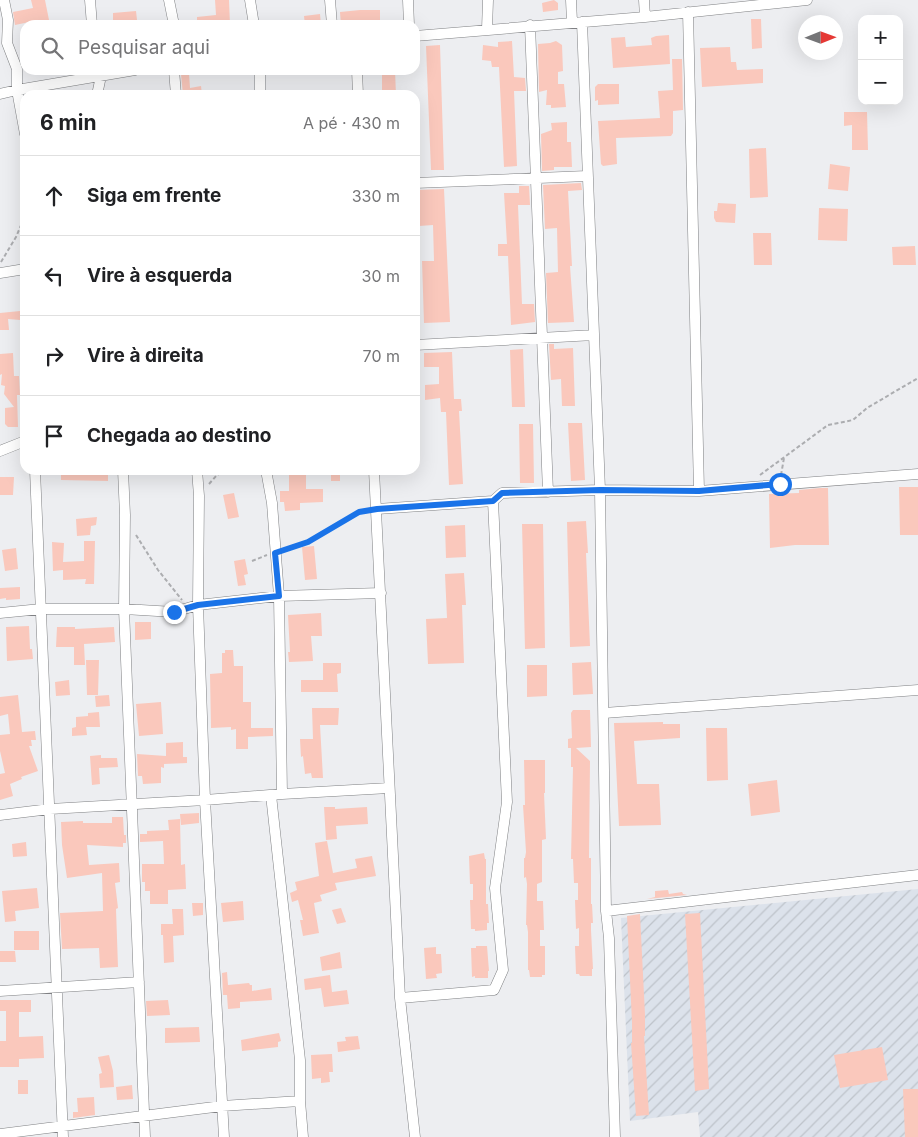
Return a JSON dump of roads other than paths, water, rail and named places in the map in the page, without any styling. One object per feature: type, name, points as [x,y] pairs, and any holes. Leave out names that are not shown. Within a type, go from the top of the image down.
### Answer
[{"type":"street","points":[[4,0],[8,20],[7,43],[17,69],[17,90],[20,106]]},
{"type":"street","points":[[90,0],[92,20]]},
{"type":"street","points":[[169,0],[173,20]]},
{"type":"street","points":[[250,0],[253,20]]},
{"type":"street","points":[[330,0],[332,20]]},
{"type":"street","points":[[408,0],[409,20]]},
{"type":"street","points":[[487,29],[488,0]]},
{"type":"street","points":[[571,0],[577,22],[587,176],[594,334],[600,490],[606,912],[609,938],[615,1137]]},
{"type":"street","points":[[644,0],[645,17]]},
{"type":"street","points":[[420,36],[645,17],[808,0]]},
{"type":"street","points":[[688,12],[699,491]]},
{"type":"street","points":[[530,25],[548,492]]},
{"type":"street","points":[[0,94],[93,75]]},
{"type":"street","points":[[98,75],[98,90]]},
{"type":"street","points":[[174,75],[176,90]]},
{"type":"street","points":[[260,75],[260,90]]},
{"type":"street","points":[[357,75],[358,90]]},
{"type":"street","points":[[420,183],[587,176]]},
{"type":"street","points":[[0,273],[20,270]]},
{"type":"street","points":[[420,344],[594,334]]},
{"type":"street","points":[[0,451],[20,443]]},
{"type":"street","points":[[377,509],[493,501],[502,493],[600,490],[699,491],[918,474]]},
{"type":"street","points":[[35,475],[62,1132]]},
{"type":"street","points":[[123,475],[126,515],[124,609],[146,1137]]},
{"type":"street","points":[[197,475],[199,496],[193,607],[224,1137]]},
{"type":"street","points":[[267,475],[272,504],[279,596],[282,794]]},
{"type":"street","points":[[374,475],[400,998],[415,1137]]},
{"type":"street","points":[[400,998],[494,990],[503,970],[495,888],[507,802],[493,501]]},
{"type":"street","points":[[0,613],[41,610],[124,609],[174,612],[193,607],[279,596],[381,592]]},
{"type":"street","points":[[604,713],[918,690]]},
{"type":"street","points":[[0,815],[50,809],[131,806],[389,788]]},
{"type":"street","points":[[271,795],[300,1060],[300,1101],[303,1137]]},
{"type":"street","points":[[606,912],[918,875]]},
{"type":"street","points":[[0,991],[139,982]]},
{"type":"street","points":[[0,1134],[62,1132],[145,1115],[222,1106],[300,1101]]}]
